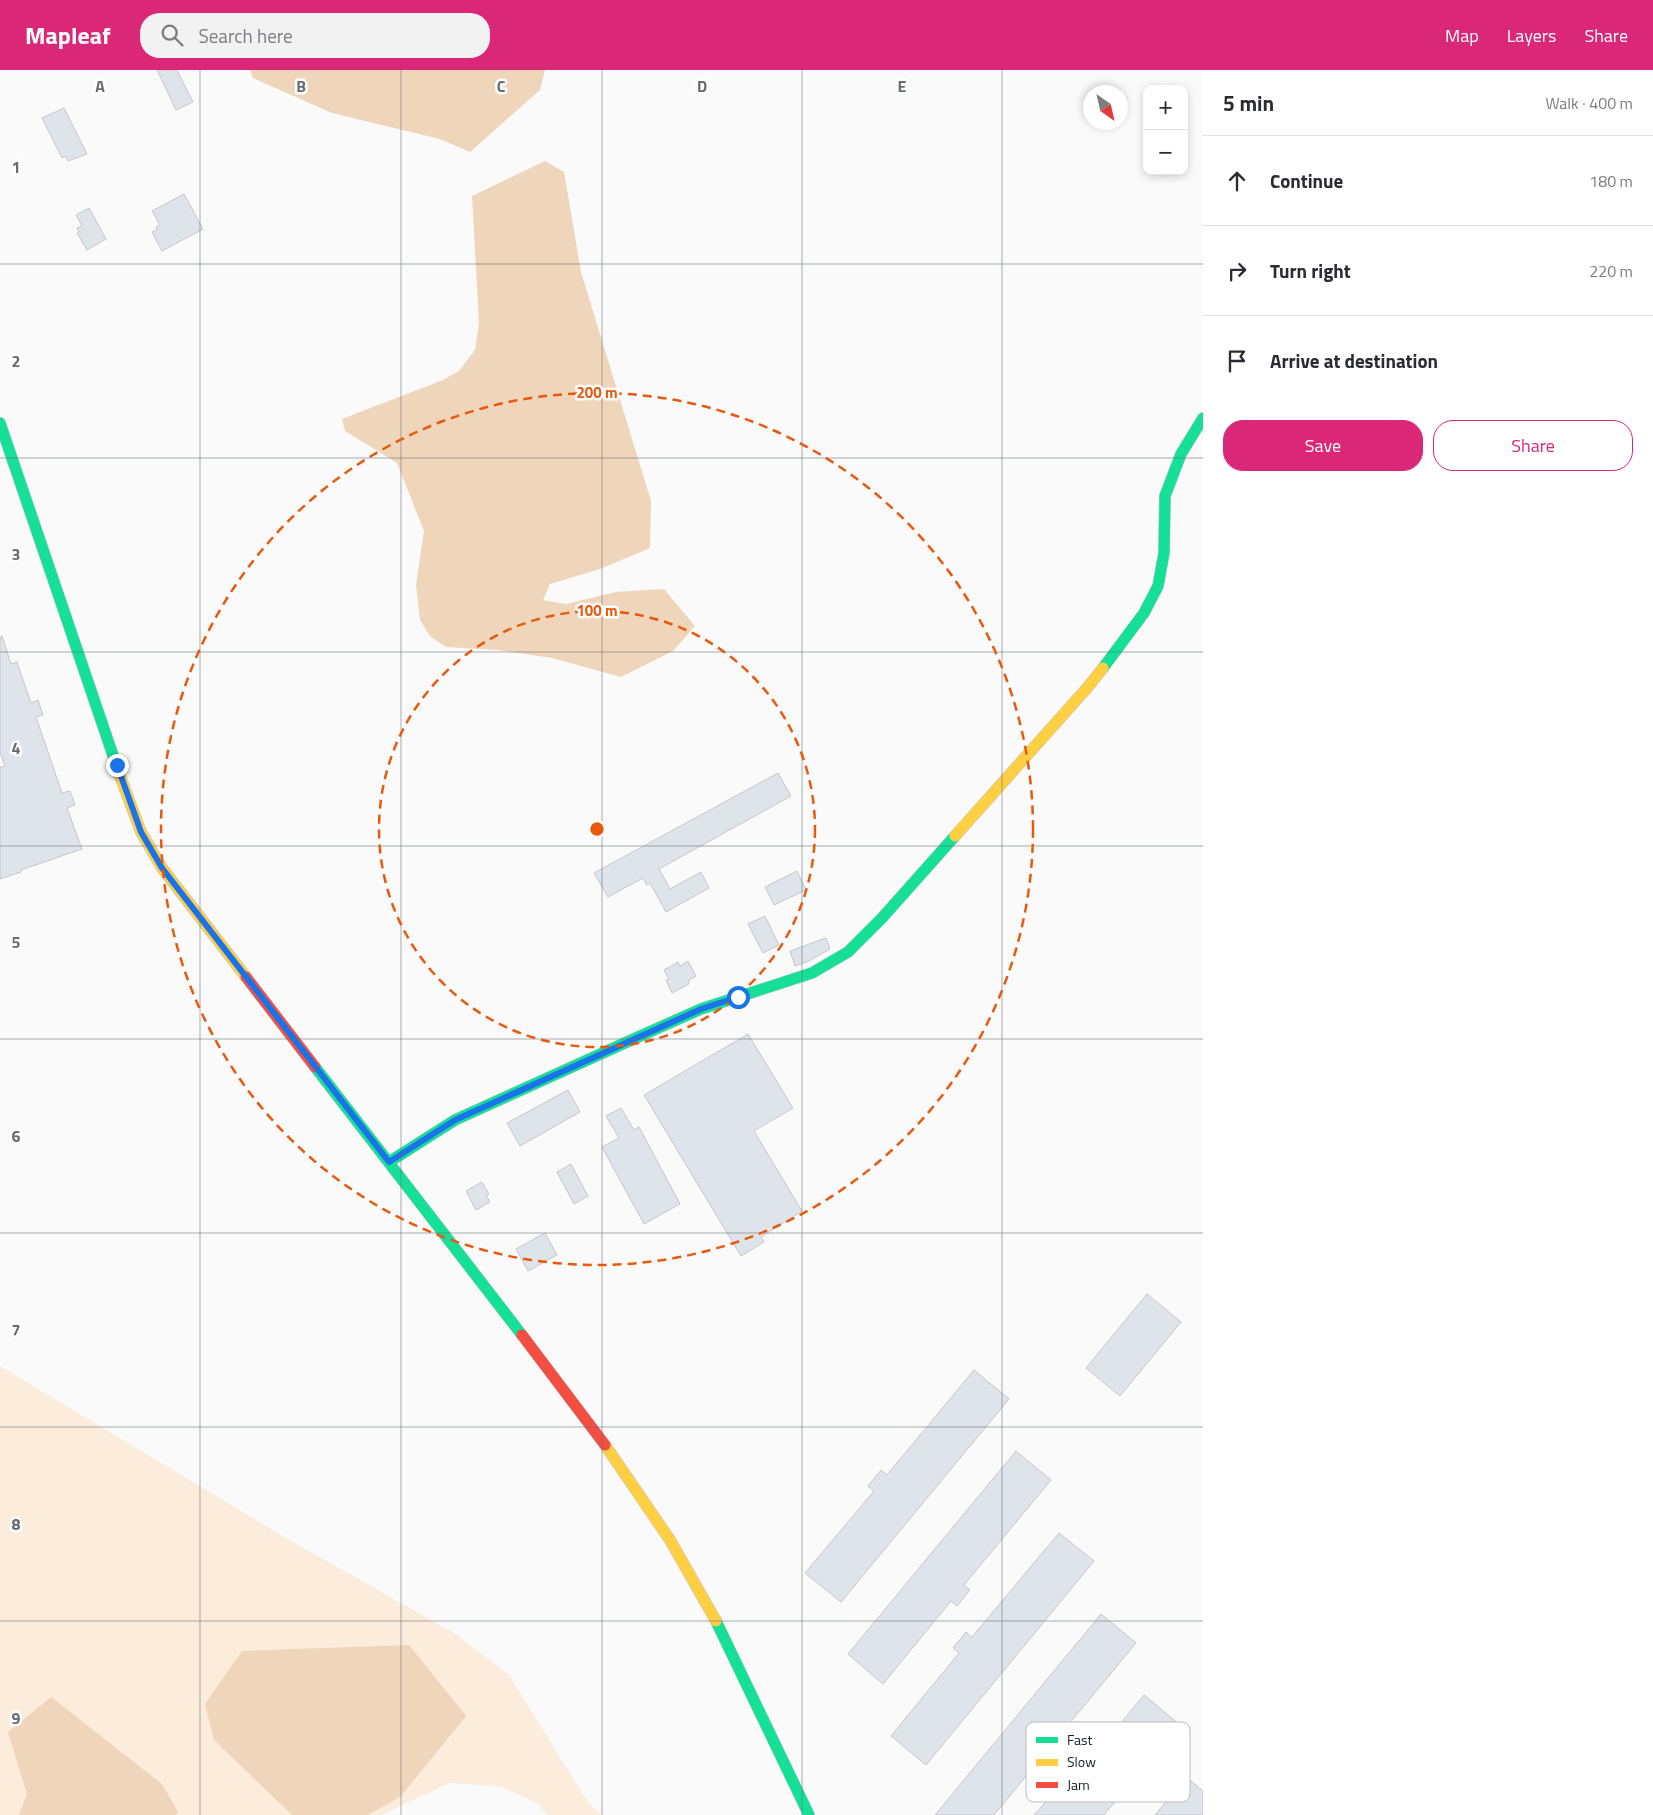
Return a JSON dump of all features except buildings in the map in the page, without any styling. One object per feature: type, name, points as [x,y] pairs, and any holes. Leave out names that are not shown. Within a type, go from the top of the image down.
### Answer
[{"type":"street","points":[[389,1162],[455,1120],[701,1009],[812,973],[848,952],[882,918],[1087,688],[1144,613],[1158,586],[1164,554],[1165,496],[1181,454],[1203,418]]},
{"type":"street","points":[[0,424],[129,802],[141,832],[162,868],[574,1403],[632,1483],[670,1540],[699,1590],[808,1815]]},
{"type":"shaded area","points":[[250,70],[545,70],[540,90],[470,152],[440,139],[332,113],[253,78]]},
{"type":"shaded area","points":[[545,161],[564,172],[581,272],[651,501],[650,548],[600,569],[550,584],[543,600],[566,604],[616,592],[664,589],[695,626],[673,651],[621,677],[552,658],[498,650],[446,647],[430,636],[420,620],[416,585],[424,531],[397,463],[345,431],[342,419],[443,380],[459,371],[475,350],[479,323],[472,196]]},
{"type":"shaded area","points":[[0,1366],[286,1538],[454,1633],[509,1675],[589,1804],[602,1815],[547,1815],[537,1803],[501,1787],[450,1783],[381,1815],[0,1815]]},
{"type":"shaded area","points":[[409,1645],[466,1716],[401,1796],[368,1815],[292,1815],[214,1740],[205,1704],[242,1651]]},
{"type":"shaded area","points":[[51,1697],[162,1784],[178,1812],[175,1815],[19,1815],[27,1794],[8,1732]]},
{"type":"traffic: fast","points":[[1103,668],[1144,613],[1158,586],[1164,553],[1165,496],[1181,454],[1203,418]]},
{"type":"traffic: fast","points":[[0,423],[120,776]]},
{"type":"traffic: fast","points":[[389,1162],[455,1120],[638,1037],[701,1009],[812,973],[848,952],[882,918],[955,836]]},
{"type":"traffic: fast","points":[[315,1067],[522,1335]]},
{"type":"traffic: fast","points":[[716,1621],[809,1815]]},
{"type":"traffic: slow","points":[[955,836],[1103,668]]},
{"type":"traffic: slow","points":[[120,776],[141,832],[162,868],[246,977]]},
{"type":"traffic: slow","points":[[605,1445],[670,1540],[716,1621]]},
{"type":"traffic: jam","points":[[246,977],[315,1067]]},
{"type":"traffic: jam","points":[[522,1335],[605,1445]]},
{"type":"route","points":[[117,765],[141,832],[162,868],[389,1162],[455,1120],[701,1009],[738,997]]}]
